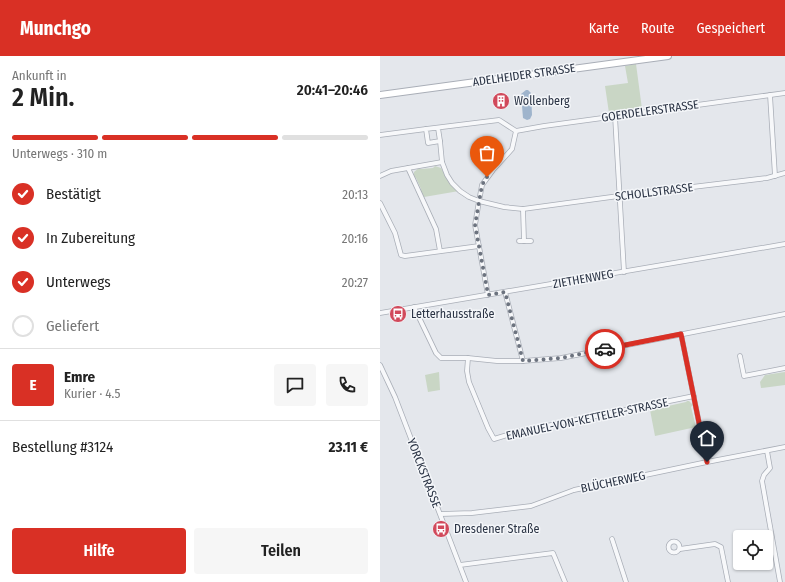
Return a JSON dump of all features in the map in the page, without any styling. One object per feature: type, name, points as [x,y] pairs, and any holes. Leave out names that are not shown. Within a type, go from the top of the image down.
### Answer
[{"type":"main road","name":"ADELHEIDER STRASSE","points":[[380,95],[668,56]]},
{"type":"street","name":"GOERDELERSTRASSE","points":[[516,132],[544,126],[785,93]]},
{"type":"street","points":[[770,95],[775,176]]},
{"type":"street","points":[[615,116],[624,272]]},
{"type":"street","points":[[380,135],[499,120],[516,132],[512,149],[482,185],[479,201],[475,225],[488,295]]},
{"type":"street","name":"SCHOLLSTRASSE","points":[[438,128],[442,162],[452,183],[460,192],[479,201],[504,207],[523,209],[775,176],[785,173]]},
{"type":"street","points":[[426,129],[428,143],[440,141]]},
{"type":"street","points":[[380,176],[391,171],[442,162]]},
{"type":"street","points":[[408,168],[436,229],[440,251]]},
{"type":"street","points":[[380,203],[395,233],[401,255],[405,256],[479,246]]},
{"type":"street","points":[[523,209],[524,241]]},
{"type":"street","points":[[519,241],[531,241]]},
{"type":"street","name":"ZIETHENWEG","points":[[380,313],[785,244]]},
{"type":"street","points":[[505,292],[523,361]]},
{"type":"street","points":[[414,307],[441,358],[468,358],[497,361],[523,361],[561,358],[785,314]]},
{"type":"street","points":[[681,334],[707,462]]},
{"type":"street","points":[[740,356],[744,376],[785,368]]},
{"type":"street","name":"EMANUEL-VON-KETTELER-STRASSE","points":[[468,358],[467,371],[469,382],[494,439],[517,432],[694,396]]},
{"type":"street","name":"YORCKSTRASSE","points":[[380,365],[395,397],[466,582]]},
{"type":"street","name":"BLÜCHERWEG","points":[[441,514],[472,513],[531,506],[574,490],[785,447]]},
{"type":"street","points":[[767,451],[770,468],[764,475],[762,481],[780,582]]},
{"type":"street","points":[[612,539],[626,582]]},
{"type":"street","points":[[680,549],[715,544],[721,547],[728,582]]},
{"type":"street","points":[[460,565],[552,553],[565,582]]},
{"type":"green space","points":[[636,64],[642,109],[609,113],[605,86],[628,83],[625,66]]},
{"type":"green space","points":[[435,166],[441,168],[450,183],[459,191],[424,197],[421,193],[421,189],[416,178],[414,177],[414,172],[419,168],[433,168]]},
{"type":"green space","points":[[439,372],[440,390],[428,392],[425,375]]},
{"type":"green space","points":[[785,372],[785,385],[761,388],[760,382],[765,375]]},
{"type":"green space","points":[[687,401],[693,405],[691,407],[696,427],[655,436],[650,410]]},
{"type":"water","points":[[526,90],[531,93],[532,115],[530,119],[527,120],[523,118],[521,94]]},
{"type":"way so far","points":[[487,177],[482,185],[475,225],[488,295],[505,292],[523,361],[561,358],[605,349]]},
{"type":"place","name":"Wollenberg","points":[[501,101]]},
{"type":"place","name":"Letterhausstraße","points":[[398,314]]},
{"type":"place","name":"Dresdener Straße","points":[[441,529]]},
{"type":"route","points":[[605,349],[681,334],[707,462]]}]
